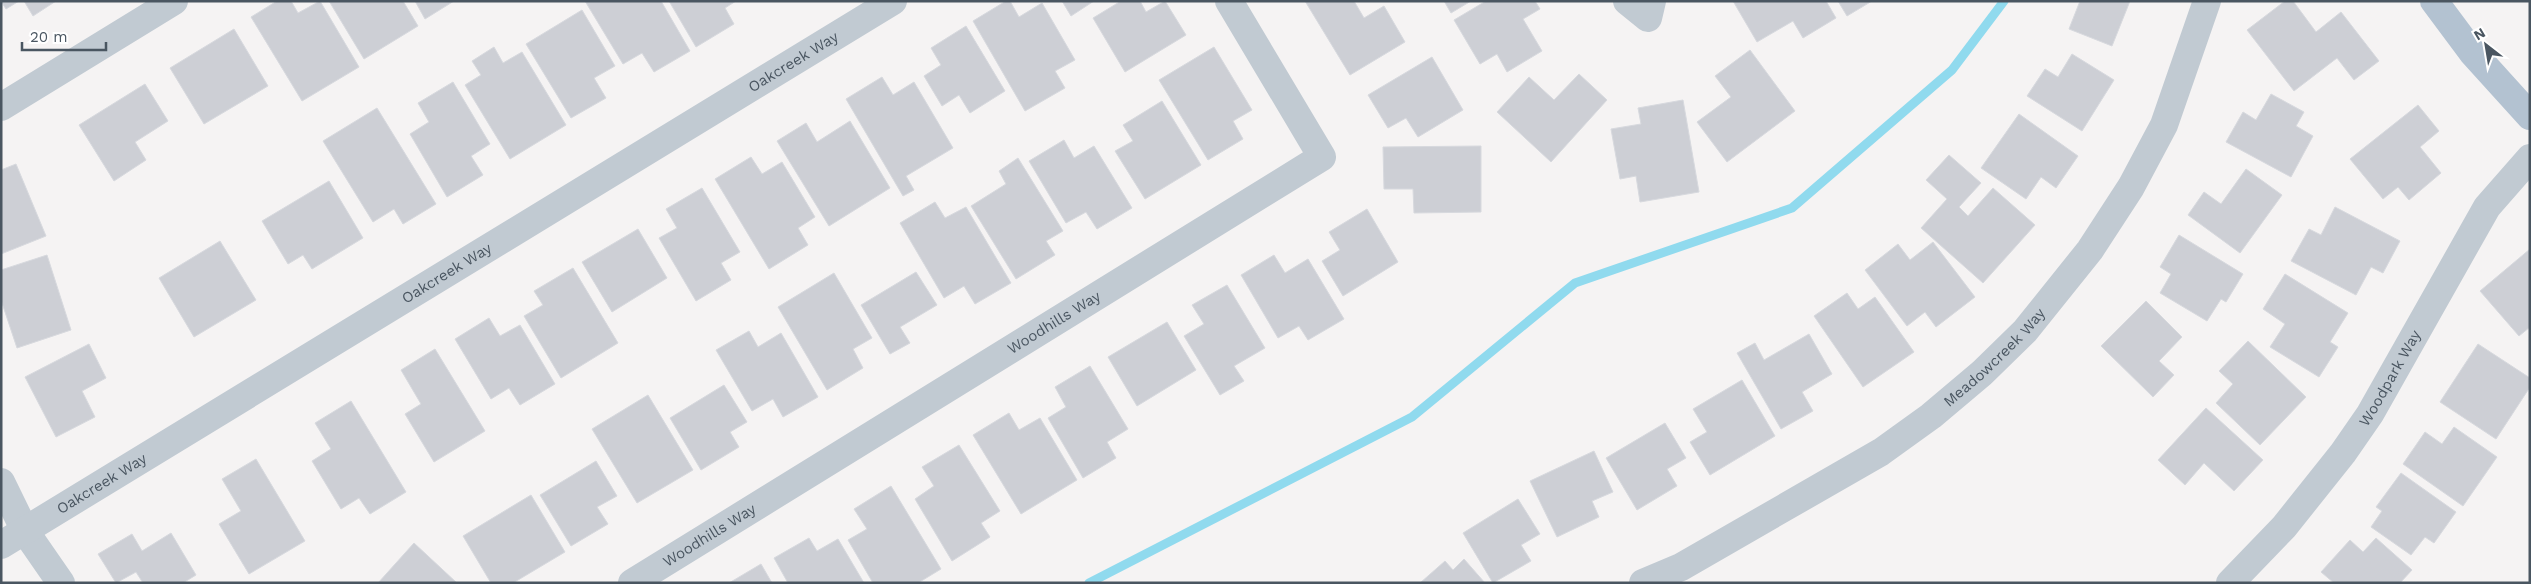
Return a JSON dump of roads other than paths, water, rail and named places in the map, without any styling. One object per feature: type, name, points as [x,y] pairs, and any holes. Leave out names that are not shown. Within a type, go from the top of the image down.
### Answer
[{"type":"main road","points":[[2434,1],[2472,52],[2530,116]]},
{"type":"street","points":[[1,107],[174,1]]},
{"type":"street","name":"Woodhills Way","points":[[632,583],[1322,157],[1229,1]]},
{"type":"street","points":[[1627,1],[1648,18],[1652,1]]},
{"type":"street","name":"Meadowcreek Way","points":[[1642,583],[1697,558],[1881,452],[1967,385],[2025,331],[2090,250],[2132,186],[2164,125],[2207,1]]},
{"type":"street","name":"Oakcreek Way","points":[[1,545],[889,2]]},
{"type":"street","name":"Woodpark Way","points":[[2230,583],[2284,527],[2343,453],[2375,405],[2487,208],[2530,158]]},
{"type":"street","points":[[1,482],[25,531],[61,583]]},
{"type":"waterway","points":[[1089,583],[1412,417],[1575,283],[1792,208],[1952,70],[2004,1]]}]
